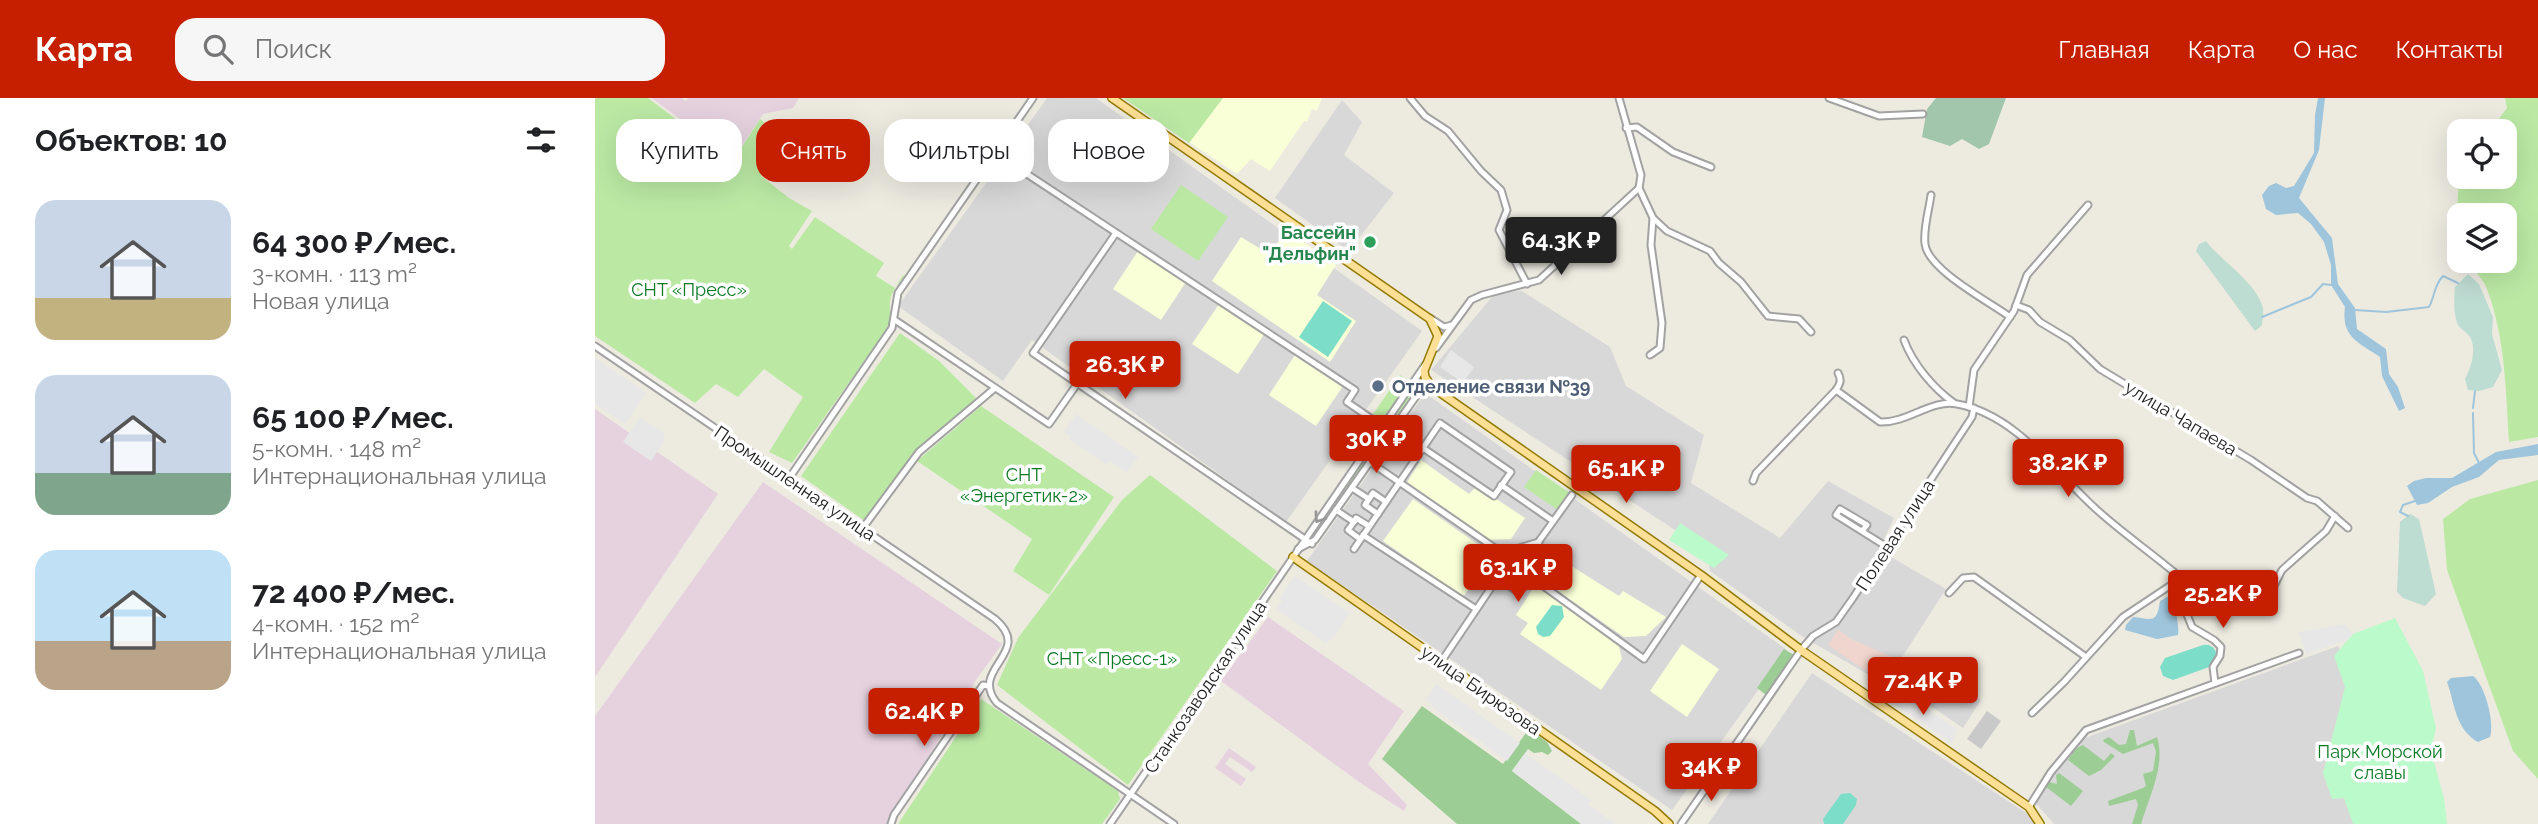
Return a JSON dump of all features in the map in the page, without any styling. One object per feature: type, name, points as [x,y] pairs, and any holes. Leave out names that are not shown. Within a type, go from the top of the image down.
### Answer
[{"type":"main road","points":[[1112,98],[1425,315],[1437,330],[1438,337],[1435,349],[1427,361],[1425,377],[1432,387],[1701,575],[1801,650],[2028,807],[2040,824]]},
{"type":"main road","name":"улица Бирюзова","points":[[1293,557],[1655,811],[1669,824]]},
{"type":"street","points":[[1018,119],[1033,98]]},
{"type":"street","points":[[1410,98],[1425,116],[1448,131],[1481,171],[1501,190],[1507,209],[1499,230],[1527,284]]},
{"type":"street","points":[[1619,98],[1641,175],[1639,188],[1653,218],[1667,232],[1710,251],[1719,263],[1741,282],[1768,316],[1799,319],[1811,332]]},
{"type":"street","points":[[1829,98],[1879,116],[1923,114]]},
{"type":"street","points":[[1626,128],[1637,127],[1673,152],[1711,167]]},
{"type":"street","points":[[1034,179],[1355,390],[1347,402],[1382,426]]},
{"type":"street","points":[[790,477],[892,328],[898,293],[975,182]]},
{"type":"street","points":[[1435,349],[1475,298],[1539,279],[1639,188]]},
{"type":"street","points":[[1931,195],[1925,244],[1931,260],[2010,317]]},
{"type":"street","points":[[1971,407],[1974,370],[2010,317],[2027,275],[2088,205]]},
{"type":"street","points":[[1650,355],[1660,348],[1662,323],[1651,245],[1653,218]]},
{"type":"street","points":[[1115,233],[1033,353],[1312,544]]},
{"type":"street","name":"улица Чапаева","points":[[2016,305],[2029,310],[2040,322],[2070,340],[2101,369],[2251,460],[2307,498],[2318,501],[2349,528]]},
{"type":"street","points":[[1425,315],[1442,326],[1452,325]]},
{"type":"street","points":[[895,320],[1049,424],[1077,384]]},
{"type":"street","points":[[1905,340],[1910,355],[1917,364],[1954,403]]},
{"type":"street","name":"Промышленная улица","points":[[595,346],[995,619],[1007,633],[1008,646],[988,689]]},
{"type":"street","name":"Станкозаводская улица","points":[[1110,824],[1427,361]]},
{"type":"street","points":[[1753,481],[1756,473],[1836,390],[1841,377],[1838,373]]},
{"type":"street","points":[[1298,550],[1312,544],[1421,389],[1425,377],[1416,377]]},
{"type":"street","points":[[1421,389],[1432,387]]},
{"type":"street","points":[[862,529],[919,453],[995,388]]},
{"type":"street","points":[[1836,390],[1880,422],[1902,420],[1934,406],[1954,403],[1971,407],[2002,422],[2066,478],[2094,508],[2175,573],[2174,583],[2192,627],[2221,647],[2220,656],[2213,667],[2215,683]]},
{"type":"street","name":"Полевая улица","points":[[1681,824],[1801,650],[1813,636],[1836,622],[1972,417],[1971,407]]},
{"type":"street","points":[[1354,549],[1369,526],[1400,482],[1423,448],[1440,424],[1511,472],[1494,496],[1423,448]]},
{"type":"street","points":[[1370,462],[1503,552],[1519,569],[1644,659],[1701,575]]},
{"type":"street","points":[[1501,485],[1553,521]]},
{"type":"street","points":[[1352,488],[1369,499]]},
{"type":"street","points":[[1378,513],[1365,505],[1373,493],[1386,502]]},
{"type":"street","points":[[1519,569],[1571,495]]},
{"type":"street","points":[[1862,531],[1867,525],[1840,509],[1836,515],[1887,547]]},
{"type":"street","points":[[1336,510],[1354,522]]},
{"type":"street","points":[[2178,592],[2232,596],[2251,594],[2274,586],[2282,570],[2326,531],[2335,516]]},
{"type":"street","points":[[1369,526],[1356,518],[1348,530],[1476,609]]},
{"type":"street","points":[[1503,552],[1539,542]]},
{"type":"street","points":[[1441,662],[1509,561]]},
{"type":"street","points":[[1497,578],[1517,591],[1523,587],[1529,575]]},
{"type":"street","points":[[1949,593],[1963,578],[1974,577],[2086,657]]},
{"type":"street","points":[[2032,713],[2123,617],[2174,583]]},
{"type":"street","points":[[2028,807],[2051,772],[2086,730],[2299,653]]},
{"type":"street","points":[[891,824],[894,815],[983,685],[997,703],[1174,824]]},
{"type":"shaded area","points":[[652,98],[681,98],[686,101],[688,98],[799,98],[793,108],[763,114],[760,119],[756,119],[756,124],[742,146],[742,119],[680,119]]},
{"type":"shaded area","points":[[1047,98],[1096,98],[1125,119],[1048,119],[1048,182],[1169,182],[1169,150],[1422,331],[1286,522],[1032,340],[1003,381],[898,306],[987,182],[1034,182],[1032,119]]},
{"type":"shaded area","points":[[1123,98],[1322,98],[1317,111],[1312,109],[1307,122],[1304,121],[1270,171],[1251,159],[1237,174],[1169,129],[1169,119],[1154,119]]},
{"type":"shaded area","points":[[1936,98],[2006,98],[1989,144],[1979,149],[1962,139],[1950,146],[1922,137],[1927,109]]},
{"type":"shaded area","points":[[2318,98],[2325,98],[2319,150],[2299,198],[2332,238],[2338,284],[2355,308],[2357,329],[2386,349],[2389,374],[2398,387],[2405,408],[2399,411],[2382,376],[2380,357],[2353,338],[2349,332],[2344,317],[2345,307],[2331,285],[2331,265],[2324,242],[2311,224],[2298,213],[2276,215],[2266,209],[2262,195],[2269,186],[2276,183],[2286,188],[2294,186],[2314,153]]},
{"type":"shaded area","points":[[1342,100],[1362,122],[1344,155],[1394,193],[1349,251],[1275,198]]},
{"type":"shaded area","points":[[1287,230],[1336,265],[1317,295],[1356,321],[1330,362],[1212,281],[1241,237],[1269,254]]},
{"type":"shaded area","points":[[2206,241],[2246,281],[2259,299],[2263,310],[2262,325],[2255,331],[2196,251],[2199,244]]},
{"type":"shaded area","points":[[1138,251],[1186,282],[1161,320],[1113,289]]},
{"type":"shaded area","points":[[2468,274],[2479,284],[2493,317],[2492,334],[2502,370],[2493,387],[2479,391],[2468,390],[2465,379],[2471,364],[2473,347],[2470,337],[2458,325],[2454,301],[2455,287]]},
{"type":"shaded area","points":[[1522,291],[1610,347],[1626,386],[1704,435],[1691,483],[1780,538],[1828,481],[1894,518],[1879,550],[1946,589],[1885,684],[1803,637],[1710,571],[1707,551],[1431,370],[1496,292]]},
{"type":"shaded area","points":[[1323,301],[1352,321],[1328,357],[1299,337]]},
{"type":"shaded area","points":[[1219,304],[1265,333],[1238,374],[1192,344]]},
{"type":"shaded area","points":[[1451,350],[1474,367],[1463,383],[1440,367]]},
{"type":"shaded area","points":[[1295,355],[1343,386],[1316,426],[1269,395]]},
{"type":"shaded area","points":[[595,358],[646,393],[625,424],[595,404]]},
{"type":"shaded area","points":[[1425,393],[1787,650],[1672,810],[1307,561]]},
{"type":"shaded area","points":[[595,409],[718,494],[595,677]]},
{"type":"shaded area","points":[[1076,414],[1138,457],[1127,473],[1110,461],[1107,465],[1069,439],[1070,436],[1064,432]]},
{"type":"shaded area","points":[[640,417],[664,433],[664,442],[651,461],[623,442]]},
{"type":"shaded area","points":[[2538,444],[2538,455],[2499,460],[2479,477],[2452,487],[2428,503],[2417,505],[2407,486],[2426,478],[2452,478],[2496,452]]},
{"type":"shaded area","points":[[1421,460],[1469,494],[1477,486],[1525,518],[1511,539],[1485,540],[1406,484]]},
{"type":"shaded area","points":[[763,482],[1002,644],[976,680],[887,824],[595,824],[595,716]]},
{"type":"shaded area","points":[[1413,499],[1493,555],[1463,597],[1383,541]]},
{"type":"shaded area","points":[[2410,514],[2419,519],[2436,594],[2425,606],[2403,598],[2397,592],[2400,522]]},
{"type":"shaded area","points":[[1562,560],[1619,596],[1623,591],[1666,617],[1646,636],[1624,637],[1545,582]]},
{"type":"shaded area","points":[[1295,576],[1349,613],[1334,637],[1325,643],[1276,609],[1282,601],[1279,599]]},
{"type":"shaded area","points":[[1535,585],[1618,643],[1622,659],[1601,690],[1520,634],[1528,623],[1516,615]]},
{"type":"shaded area","points":[[2167,597],[2172,598],[2178,635],[2157,639],[2125,630],[2133,617],[2155,617],[2160,601]]},
{"type":"shaded area","points":[[1552,605],[1562,606],[1564,617],[1550,636],[1543,637],[1538,634],[1536,627]]},
{"type":"shaded area","points":[[1268,617],[1404,711],[1368,764],[1407,805],[1404,811],[1359,782],[1221,681]]},
{"type":"shaded area","points":[[2345,624],[2353,634],[2347,640],[2306,654],[2299,632]]},
{"type":"shaded area","points":[[1838,630],[1853,640],[1897,659],[1882,682],[1828,645]]},
{"type":"shaded area","points":[[1682,644],[1719,669],[1687,717],[1650,691]]},
{"type":"shaded area","points":[[2203,645],[2211,646],[2216,652],[2217,657],[2212,666],[2173,680],[2163,676],[2160,667],[2165,658]]},
{"type":"shaded area","points":[[2338,646],[2354,676],[2362,824],[2054,824],[2034,801],[2079,740]]},
{"type":"shaded area","points":[[1920,658],[1981,700],[1963,728],[1901,686]]},
{"type":"shaded area","points":[[1812,673],[2031,816],[2034,824],[1708,824]]},
{"type":"shaded area","points":[[2473,676],[2485,695],[2491,723],[2490,737],[2478,742],[2470,737],[2460,723],[2447,682],[2451,678]]},
{"type":"shaded area","points":[[1436,684],[1520,743],[1507,761],[1435,709],[1427,699]]},
{"type":"shaded area","points":[[1896,688],[1958,730],[1951,742],[1888,700]]},
{"type":"shaded area","points":[[1987,711],[2001,721],[1981,749],[1967,739]]},
{"type":"shaded area","points":[[1229,748],[1256,767],[1252,772],[1230,757],[1225,764],[1246,779],[1241,786],[1215,768]]},
{"type":"shaded area","points":[[1525,753],[1591,800],[1588,805],[1616,824],[1582,824],[1512,771]]},
{"type":"shaded area","points":[[1850,793],[1857,799],[1856,805],[1843,824],[1824,824],[1823,819],[1841,794]]},
{"type":"green space","name":"СНТ «Пресс»","points":[[595,98],[648,98],[676,119],[616,119],[616,182],[742,182],[742,147],[756,125],[756,182],[769,182],[812,211],[789,246],[792,249],[815,217],[884,263],[876,276],[895,288],[891,298],[889,326],[792,463],[769,452],[803,397],[764,369],[738,397],[716,384],[695,403],[595,336]]},
{"type":"green space","points":[[1123,98],[1223,98],[1189,143],[1169,129],[1169,119],[1154,119]]},
{"type":"green space","points":[[2505,98],[2538,98],[2538,437],[2509,442],[2504,364],[2498,326],[2485,285],[2477,273],[2517,273],[2517,203],[2458,203],[2458,189],[2517,189],[2517,119],[2499,119],[2507,108]]},
{"type":"green space","points":[[1181,185],[1228,217],[1198,261],[1151,229]]},
{"type":"green space","points":[[900,333],[939,361],[977,399],[911,458],[865,521],[801,476]]},
{"type":"green space","points":[[1400,375],[1409,382],[1381,423],[1371,417]]},
{"type":"green space","points":[[1413,383],[1419,388],[1312,542],[1307,539]]},
{"type":"green space","name":"СНТ «Энергетик-2»","points":[[981,406],[1114,497],[1049,595],[1013,571],[1032,539],[917,461]]},
{"type":"green space","points":[[1536,470],[1570,493],[1558,510],[1524,487]]},
{"type":"green space","name":"СНТ «Пресс-1»","points":[[1150,475],[1277,571],[1128,785],[997,685],[1018,638],[1122,500]]},
{"type":"green space","points":[[2538,480],[2538,779],[2513,751],[2447,570],[2443,519],[2470,499]]},
{"type":"green space","points":[[1680,523],[1729,555],[1714,568],[1669,540]]},
{"type":"green space","name":"Парк Морской славы","points":[[2395,618],[2423,671],[2436,728],[2431,751],[2444,798],[2447,824],[2353,824],[2344,798],[2332,799],[2323,773],[2345,687],[2334,656],[2353,634]]},
{"type":"green space","points":[[1784,649],[1794,655],[1766,695],[1757,688]]},
{"type":"green space","points":[[981,699],[1118,791],[1120,799],[1102,824],[898,824]]},
{"type":"green space","points":[[1422,706],[1503,764],[1529,729],[1547,742],[1552,751],[1548,755],[1542,752],[1534,753],[1528,749],[1512,771],[1581,824],[1457,824],[1382,759]]},
{"type":"green space","points":[[2130,730],[2134,730],[2137,746],[2157,737],[2159,748],[2158,770],[2141,824],[2132,824],[2138,805],[2136,799],[2109,806],[2108,801],[2146,786],[2143,774],[2153,771],[2156,752],[2153,743],[2123,754],[2103,740],[2109,737],[2119,745],[2126,744]]},
{"type":"green space","points":[[2083,745],[2104,761],[2111,753],[2115,756],[2101,770],[2089,776],[2068,760],[2075,749]]},
{"type":"green space","points":[[2059,773],[2083,791],[2071,806],[2046,787],[2049,782],[2057,784],[2056,775]]},
{"type":"waterway","points":[[2355,310],[2386,312],[2429,307],[2443,276],[2458,283]]},
{"type":"waterway","points":[[2262,317],[2311,297],[2323,284],[2331,285]]},
{"type":"waterway","points":[[2473,408],[2475,391]]},
{"type":"waterway","points":[[2473,413],[2474,453],[2479,463]]},
{"type":"waterway","points":[[2408,516],[2400,512],[2403,505],[2415,501]]},
{"type":"place","name":"Бассейн \"Дельфин\"","points":[[1370,242]]},
{"type":"place","name":"Отделение связи №39","points":[[1378,386]]}]
